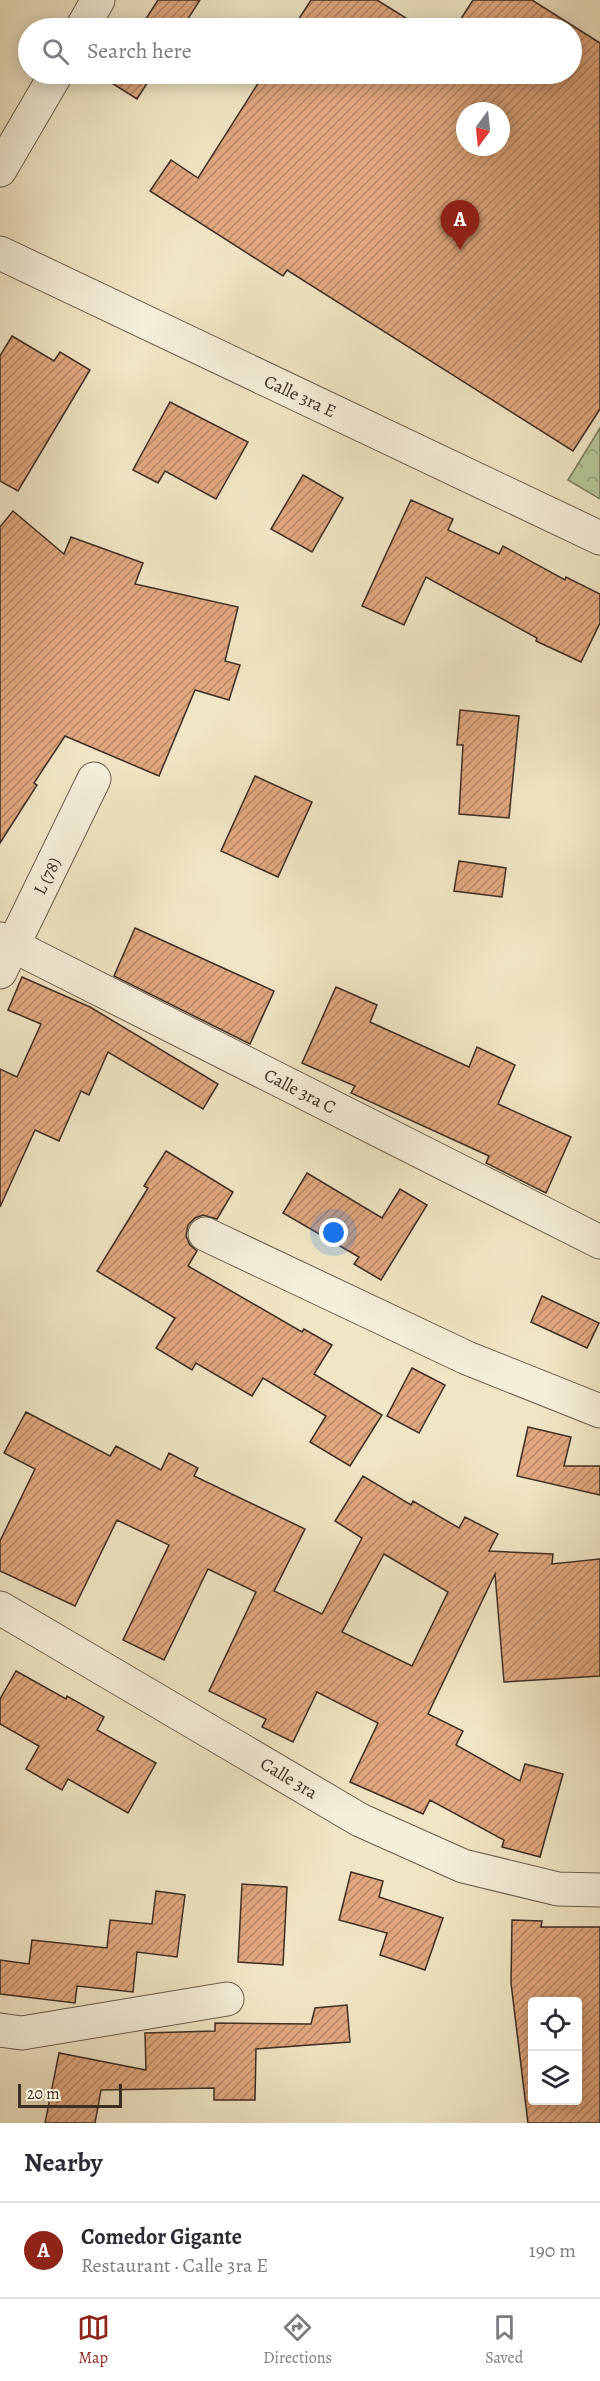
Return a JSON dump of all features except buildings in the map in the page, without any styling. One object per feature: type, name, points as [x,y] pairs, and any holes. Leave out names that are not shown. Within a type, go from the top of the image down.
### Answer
[{"type":"street","points":[[87,18],[98,0]]},
{"type":"street","points":[[0,170],[50,84]]},
{"type":"street","name":"Calle 3ra E","points":[[0,253],[600,538]]},
{"type":"street","name":"L (78)","points":[[4,952],[94,779]]},
{"type":"street","name":"Calle 3ra C","points":[[4,952],[600,1242]]},
{"type":"street","points":[[205,1234],[467,1358],[600,1411]]},
{"type":"street","name":"Calle 3ra","points":[[0,1608],[360,1820],[464,1866],[558,1890],[600,1890]]},
{"type":"street","points":[[0,2030],[22,2033],[227,1999]]},
{"type":"green space","points":[[600,428],[600,499],[568,480]]},
{"type":"place","name":"Comedor Gigante","points":[[460,250]]}]
